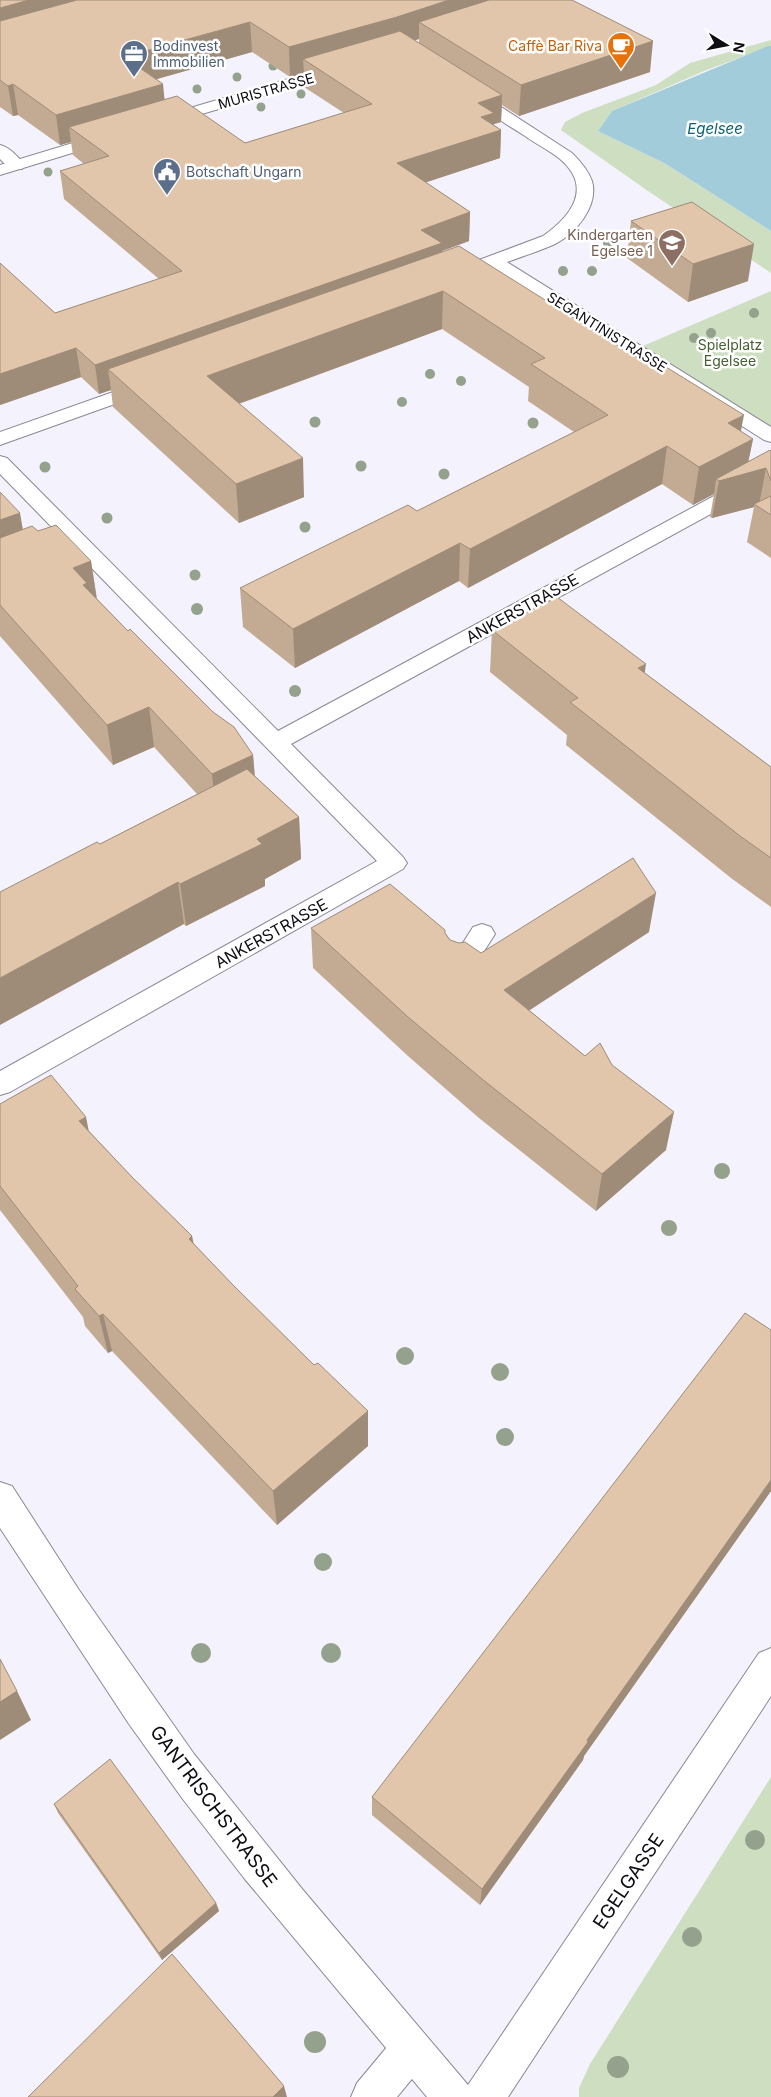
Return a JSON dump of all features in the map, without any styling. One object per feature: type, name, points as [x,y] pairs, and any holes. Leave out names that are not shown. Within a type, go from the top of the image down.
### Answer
[{"type":"street","name":"MURISTRASSE","points":[[147,126],[355,65]]},
{"type":"street","points":[[438,281],[534,247],[564,231],[583,208],[586,193],[585,184],[575,164],[566,156],[455,84]]},
{"type":"street","points":[[0,170],[119,134]]},
{"type":"street","points":[[0,150],[16,165]]},
{"type":"street","name":"SEGANTINISTRASSE","points":[[494,261],[771,436]]},
{"type":"street","points":[[0,439],[162,381]]},
{"type":"street","name":"ANKERSTRASSE","points":[[0,462],[69,546],[394,863],[0,1084]]},
{"type":"street","name":"ANKERSTRASSE","points":[[274,744],[771,473]]},
{"type":"street","points":[[458,970],[482,934]]},
{"type":"street","name":"GANTRISCHSTRASSE","points":[[0,1496],[27,1542],[109,1664],[195,1785],[273,1884],[453,2097]]},
{"type":"street","name":"EGELGASSE","points":[[484,2097],[771,1666]]},
{"type":"street","points":[[371,2097],[411,2049]]},
{"type":"green space","points":[[771,40],[771,46],[704,71],[612,111],[598,131],[666,164],[771,231],[771,273],[561,130],[565,122],[582,113],[656,85],[690,63]]},
{"type":"green space","name":"Spielplatz Egelsee","points":[[771,291],[771,426],[643,346]]},
{"type":"green space","points":[[771,1777],[771,2097],[579,2097],[579,2088],[590,2064]]},
{"type":"water","name":"Egelsee","points":[[771,46],[771,231],[666,164],[598,131],[612,111]]},
{"type":"building","points":[[0,0],[29,0],[0,8]]},
{"type":"building","points":[[77,0],[449,0],[397,17],[289,47],[250,22],[145,51],[148,53],[127,59],[163,84],[56,115],[13,84],[8,86],[0,80],[0,21]]},
{"type":"building","points":[[489,0],[572,0],[653,41],[521,85],[419,22]]},
{"type":"building","points":[[400,31],[502,95],[478,103],[494,113],[481,117],[501,130],[397,163],[470,212],[421,230],[442,243],[95,365],[76,348],[0,374],[0,263],[55,313],[182,271],[60,171],[109,156],[69,127],[177,96],[245,143],[372,104],[303,59]]},
{"type":"building","points":[[692,202],[754,244],[693,264],[631,221]]},
{"type":"building","points":[[459,246],[644,362],[653,359],[744,415],[728,423],[753,439],[699,467],[667,446],[470,549],[460,543],[293,629],[240,588],[408,505],[417,511],[608,415],[531,364],[545,358],[443,291],[207,376],[303,458],[236,484],[108,369]]},
{"type":"building","points":[[770,450],[771,481],[766,468],[719,481],[716,479]]},
{"type":"building","points":[[0,492],[20,513],[0,520]]},
{"type":"building","points":[[771,496],[771,515],[754,504]]},
{"type":"building","points":[[56,525],[91,561],[73,568],[87,583],[83,585],[213,712],[234,727],[253,755],[212,774],[149,707],[107,725],[0,605],[0,538],[32,526],[38,531]]},
{"type":"building","points":[[557,597],[646,664],[638,668],[771,767],[771,858],[740,836],[570,702],[578,698],[492,630]]},
{"type":"building","points":[[247,769],[299,817],[257,839],[262,844],[180,884],[178,882],[0,978],[0,892],[97,842],[100,844]]},
{"type":"building","points":[[633,858],[656,893],[504,990],[585,1056],[600,1043],[612,1065],[674,1112],[602,1174],[482,1079],[408,1017],[311,928],[390,884],[445,930],[450,940],[459,943],[465,942],[481,953]]},
{"type":"building","points":[[51,1075],[86,1117],[79,1121],[192,1236],[189,1239],[314,1365],[318,1363],[368,1411],[273,1491],[103,1314],[99,1316],[75,1289],[78,1286],[0,1186],[0,1104]]},
{"type":"building","points":[[745,1313],[771,1330],[771,1480],[587,1740],[588,1742],[482,1889],[372,1797]]},
{"type":"building","points":[[0,1659],[17,1691],[0,1702]]},
{"type":"building","points":[[110,1759],[216,1903],[159,1953],[54,1804]]},
{"type":"building","points":[[172,1954],[284,2086],[273,2097],[28,2097]]},
{"type":"place","name":"Caffè Bar Riva","points":[[621,70]]},
{"type":"place","name":"Bodinvest Immobilien","points":[[134,78]]},
{"type":"place","name":"Botschaft Ungarn","points":[[167,196]]},
{"type":"place","name":"Kindergarten Egelsee 1","points":[[672,267]]}]
